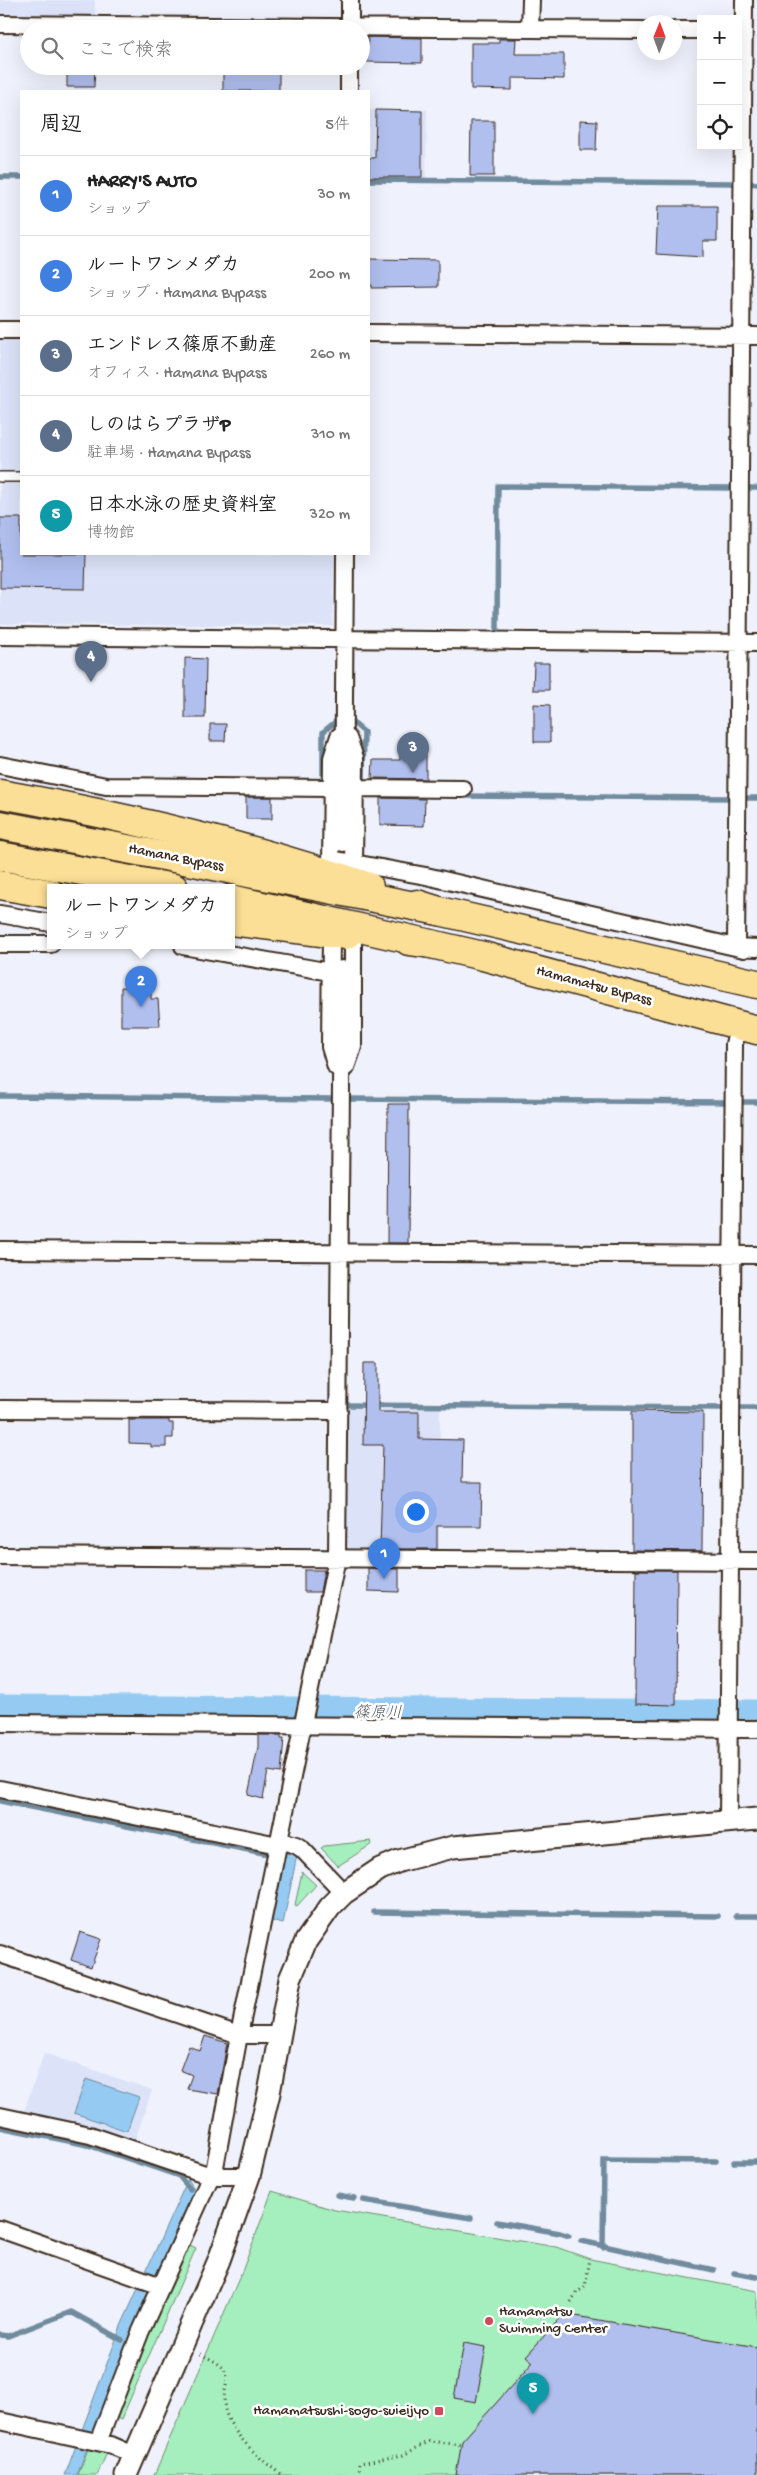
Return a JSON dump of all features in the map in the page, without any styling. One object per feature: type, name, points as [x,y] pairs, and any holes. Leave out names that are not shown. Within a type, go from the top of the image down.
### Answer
[{"type":"highway","points":[[0,794],[342,870],[439,912],[757,984]]},
{"type":"highway","name":"Hamana Bypass","points":[[0,825],[202,863],[439,912]]},
{"type":"highway","name":"Hamana Bypass","points":[[0,856],[152,884]]},
{"type":"highway","points":[[0,885],[47,893]]},
{"type":"highway","points":[[235,900],[431,944]]},
{"type":"highway","points":[[235,922],[431,944]]},
{"type":"highway","name":"Hamamatsu Bypass","points":[[431,944],[591,984],[748,1028]]},
{"type":"street","points":[[350,0],[350,20]]},
{"type":"street","points":[[530,29],[531,0]]},
{"type":"street","points":[[736,947],[738,642],[749,336],[746,31],[744,0]]},
{"type":"street","points":[[0,24],[20,24]]},
{"type":"street","points":[[370,28],[637,30]]},
{"type":"street","points":[[682,30],[697,30]]},
{"type":"street","points":[[349,75],[349,90]]},
{"type":"street","points":[[0,330],[20,330]]},
{"type":"street","points":[[370,333],[749,336]]},
{"type":"street","points":[[343,843],[345,555]]},
{"type":"street","points":[[0,636],[757,642]]},
{"type":"street","points":[[342,870],[332,788],[332,758],[344,724]]},
{"type":"street","points":[[342,870],[355,788],[355,758],[344,724]]},
{"type":"street","points":[[0,765],[106,786],[332,788]]},
{"type":"street","points":[[355,788],[463,789]]},
{"type":"street","points":[[342,870],[426,876],[757,952]]},
{"type":"street","points":[[0,914],[47,922]]},
{"type":"street","points":[[89,2440],[140,2333],[152,2283],[215,2167],[239,2034],[337,1558],[341,1081],[330,1046],[336,970],[342,935]]},
{"type":"street","points":[[341,1081],[353,1047],[342,935]]},
{"type":"street","points":[[0,944],[47,944]]},
{"type":"street","points":[[736,947],[757,948]]},
{"type":"street","points":[[202,949],[336,970]]},
{"type":"street","points":[[728,1822],[734,1044],[748,1028]]},
{"type":"street","points":[[0,1250],[757,1255]]},
{"type":"street","points":[[0,1408],[338,1411]]},
{"type":"street","points":[[0,1556],[757,1561]]},
{"type":"street","points":[[0,1723],[305,1718],[728,1721],[757,1729]]},
{"type":"street","points":[[0,1789],[296,1845],[344,1893]]},
{"type":"street","points":[[126,2475],[219,2260],[250,2176],[269,2094],[290,1979],[296,1959],[317,1923],[344,1893],[362,1880],[399,1861],[452,1847],[757,1819]]},
{"type":"street","points":[[0,1954],[239,2034],[279,2035]]},
{"type":"street","points":[[0,2116],[90,2135],[211,2176],[250,2176]]},
{"type":"street","points":[[0,2230],[152,2283]]},
{"type":"street","points":[[0,2422],[89,2440],[134,2455]]},
{"type":"lane","points":[[0,477],[20,477]]},
{"type":"path","points":[[571,2302],[577,2292],[585,2287],[590,2259]]},
{"type":"path","points":[[200,2354],[217,2362],[226,2372],[228,2385],[225,2407],[229,2421],[269,2467],[283,2475]]},
{"type":"path","points":[[359,2475],[360,2463],[403,2455],[430,2441],[462,2444]]},
{"type":"shaded area","points":[[0,0],[95,0],[95,19],[0,19]]},
{"type":"shaded area","points":[[370,110],[427,110],[426,179],[370,179]]},
{"type":"shaded area","points":[[0,337],[20,337],[20,555],[334,555],[333,626],[0,624]]},
{"type":"shaded area","points":[[346,1406],[440,1407],[439,1552],[349,1551],[345,1547]]},
{"type":"shaded area","points":[[44,2053],[152,2090],[134,2143],[23,2114]]},
{"type":"green space","points":[[371,1841],[372,1844],[338,1866],[321,1848],[324,1846]]},
{"type":"green space","points":[[302,1872],[316,1885],[297,1906],[295,1905]]},
{"type":"green space","name":"Hamamatsu Swimming Center","points":[[272,2191],[335,2210],[556,2247],[590,2259],[757,2291],[757,2475],[154,2475],[243,2269]]},
{"type":"green space","points":[[188,2244],[196,2248],[121,2420],[115,2417],[146,2336]]},
{"type":"green space","points":[[88,2449],[107,2453],[97,2475],[78,2475]]},
{"type":"water","points":[[285,1853],[297,1855],[283,1924],[271,1921]]},
{"type":"water","points":[[86,2079],[139,2097],[127,2131],[74,2113]]},
{"type":"water","points":[[188,2179],[195,2190],[132,2330],[77,2475],[65,2475],[121,2326]]},
{"type":"building","points":[[370,37],[422,38],[422,63],[370,62]]},
{"type":"building","points":[[499,39],[516,39],[515,54],[564,54],[564,79],[512,78],[512,90],[471,89],[471,43],[499,43]]},
{"type":"building","points":[[67,75],[95,75],[94,87],[67,87]]},
{"type":"building","points":[[223,75],[279,75],[279,90],[223,90]]},
{"type":"building","points":[[376,110],[422,111],[422,177],[370,177],[370,158],[375,158]]},
{"type":"building","points":[[580,120],[597,121],[596,150],[580,150]]},
{"type":"building","points":[[471,121],[494,121],[494,176],[470,176]]},
{"type":"building","points":[[658,206],[717,206],[717,241],[703,241],[703,257],[656,254]]},
{"type":"building","points":[[370,259],[438,260],[438,287],[372,288],[372,285],[370,285]]},
{"type":"building","points":[[0,518],[20,518],[20,555],[86,555],[85,589],[0,588]]},
{"type":"building","points":[[185,658],[206,659],[205,718],[185,718]]},
{"type":"building","points":[[534,663],[549,663],[549,690],[533,690]]},
{"type":"building","points":[[534,704],[550,705],[550,742],[534,742]]},
{"type":"building","points":[[210,724],[226,724],[225,741],[210,741]]},
{"type":"building","points":[[400,755],[426,755],[426,779],[372,778],[373,760],[400,760]]},
{"type":"building","points":[[246,797],[272,797],[272,819],[246,819]]},
{"type":"building","points":[[380,798],[425,799],[424,826],[380,825]]},
{"type":"building","points":[[121,987],[141,988],[141,992],[151,992],[151,999],[158,999],[160,1026],[121,1026]]},
{"type":"building","points":[[388,1104],[409,1104],[408,1243],[387,1243]]},
{"type":"building","points":[[364,1363],[378,1363],[378,1412],[419,1412],[419,1439],[463,1440],[462,1482],[482,1482],[481,1526],[437,1526],[437,1549],[380,1549],[383,1445],[363,1445]]},
{"type":"building","points":[[632,1411],[703,1412],[702,1551],[632,1550]]},
{"type":"building","points":[[129,1420],[169,1420],[169,1423],[173,1423],[173,1438],[166,1438],[166,1447],[151,1447],[151,1444],[129,1443]]},
{"type":"building","points":[[368,1568],[399,1569],[399,1592],[368,1591]]},
{"type":"building","points":[[304,1570],[324,1570],[320,1592],[304,1592]]},
{"type":"building","points":[[636,1570],[677,1570],[676,1705],[635,1704]]},
{"type":"building","points":[[258,1735],[281,1735],[281,1738],[284,1738],[281,1773],[268,1771],[263,1799],[248,1795],[258,1747]]},
{"type":"building","points":[[80,1932],[101,1939],[91,1967],[71,1960]]},
{"type":"building","points":[[205,2036],[227,2043],[218,2094],[187,2089],[192,2075],[180,2070],[189,2046],[200,2051]]},
{"type":"building","points":[[564,2314],[757,2347],[757,2475],[456,2475],[462,2441],[533,2362],[526,2356]]},
{"type":"building","points":[[464,2343],[486,2347],[476,2402],[454,2398]]},
{"type":"waterway","points":[[0,177],[20,177]]},
{"type":"waterway","points":[[370,180],[734,183]]},
{"type":"waterway","points":[[751,183],[757,184]]},
{"type":"waterway","points":[[497,629],[498,486],[731,488]]},
{"type":"waterway","points":[[748,488],[757,488]]},
{"type":"waterway","points":[[323,779],[323,732],[335,722]]},
{"type":"waterway","points":[[352,722],[364,732],[363,782]]},
{"type":"waterway","points":[[462,796],[730,798]]},
{"type":"waterway","points":[[744,798],[757,798]]},
{"type":"waterway","points":[[0,1096],[334,1099]]},
{"type":"waterway","points":[[348,1099],[726,1102]]},
{"type":"waterway","points":[[740,1102],[757,1102]]},
{"type":"waterway","points":[[346,1405],[722,1408]]},
{"type":"waterway","points":[[739,1408],[757,1408]]},
{"type":"waterway","name":"篠原川","points":[[0,1712],[757,1717]]},
{"type":"waterway","points":[[0,1801],[268,1854]]},
{"type":"waterway","points":[[374,1912],[718,1916]]},
{"type":"waterway","points":[[736,1916],[757,1916]]},
{"type":"waterway","points":[[0,2127],[88,2145],[179,2176],[190,2189]]},
{"type":"waterway","points":[[603,2247],[604,2160],[716,2161]]},
{"type":"waterway","points":[[734,2162],[757,2162]]},
{"type":"waterway","points":[[337,2195],[354,2198]]},
{"type":"waterway","points":[[363,2200],[471,2218]]},
{"type":"waterway","points":[[497,2222],[569,2236]]},
{"type":"waterway","points":[[581,2241],[714,2270]]},
{"type":"waterway","points":[[734,2273],[757,2277]]},
{"type":"waterway","points":[[0,2335],[8,2336],[71,2312],[122,2340]]},
{"type":"tunnel","points":[[342,969],[343,843]]},
{"type":"place","name":"しのはらプラザP","points":[[91,682]]},
{"type":"place","name":"エンドレス篠原不動産","points":[[413,773]]},
{"type":"place","name":"ルートワンメダカ","points":[[141,1007]]},
{"type":"place","name":"HARRY'S AUTO","points":[[384,1579]]},
{"type":"place","name":"Hamamatsu Swimming Center","points":[[489,2321]]},
{"type":"place","name":"Hamamatsushi-sogo-suieijyo","points":[[439,2411]]},
{"type":"place","name":"日本水泳の歴史資料室","points":[[533,2414]]}]
